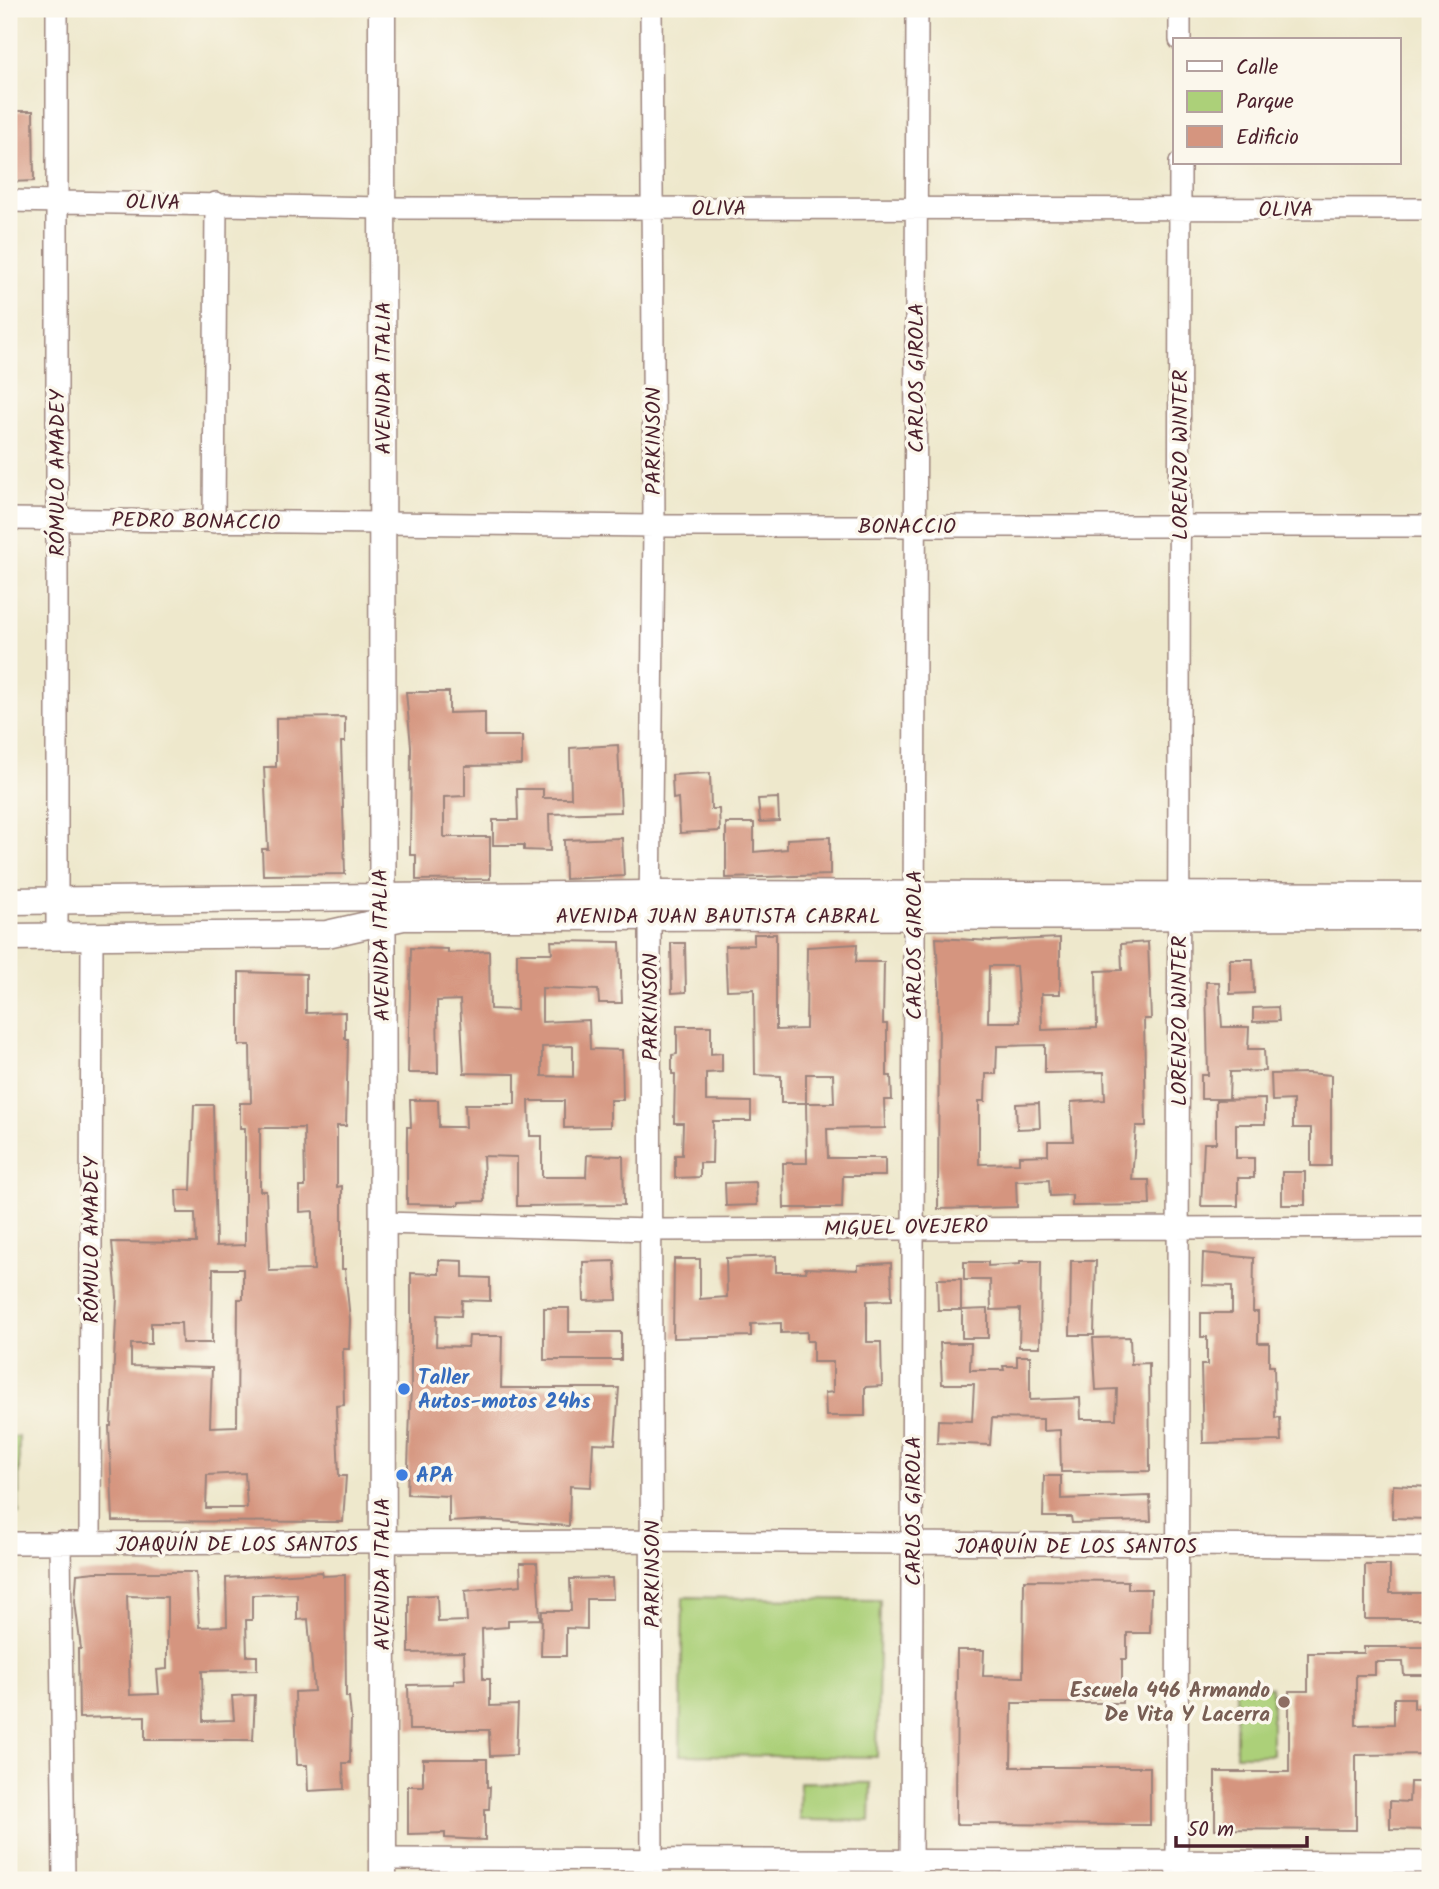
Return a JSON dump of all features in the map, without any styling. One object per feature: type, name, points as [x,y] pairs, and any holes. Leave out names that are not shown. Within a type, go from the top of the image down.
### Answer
[{"type":"main road","name":"AVENIDA ITALIA","points":[[382,9],[384,522],[380,909],[383,1870]]},
{"type":"main road","name":"AVENIDA JUAN BAUTISTA CABRAL","points":[[9,901],[380,909],[403,917],[651,905],[1179,905],[1430,896]]},
{"type":"main road","name":"AVENIDA JUAN BAUTISTA CABRAL","points":[[1179,905],[1430,916]]},
{"type":"main road","name":"AVENIDA JUAN BAUTISTA CABRAL","points":[[9,937],[327,934],[380,909]]},
{"type":"street","name":"RÓMULO AMADEY","points":[[57,9],[57,938]]},
{"type":"street","name":"PARKINSON","points":[[651,9],[654,526],[651,905],[652,1870]]},
{"type":"street","name":"CARLOS GIROLA","points":[[911,1870],[917,9]]},
{"type":"street","points":[[1180,9],[1180,38]]},
{"type":"street","name":"LORENZO WINTER","points":[[1177,1871],[1180,164]]},
{"type":"street","name":"OLIVA","points":[[9,201],[382,208],[1430,209]]},
{"type":"street","points":[[214,522],[216,203]]},
{"type":"street","name":"PEDRO BONACCIO","points":[[9,519],[384,522]]},
{"type":"street","name":"BONACCIO","points":[[384,522],[654,526],[1430,526]]},
{"type":"street","name":"RÓMULO AMADEY","points":[[90,1543],[92,937]]},
{"type":"street","name":"MIGUEL OVEJERO","points":[[382,1223],[651,1230],[1430,1227]]},
{"type":"street","name":"JOAQUÍN DE LOS SANTOS","points":[[9,1543],[381,1544],[652,1541],[913,1546],[1430,1547]]},
{"type":"street","points":[[60,1542],[64,1880]]},
{"type":"street","points":[[383,1870],[1177,1871],[1430,1862]]},
{"type":"green space","points":[[9,1437],[19,1437],[19,1514],[9,1514]]},
{"type":"green space","points":[[683,1597],[880,1600],[877,1757],[680,1755]]},
{"type":"green space","points":[[1236,1687],[1272,1687],[1272,1755],[1236,1755]]},
{"type":"green space","points":[[800,1782],[871,1783],[870,1821],[799,1820]]},
{"type":"building","points":[[9,111],[33,111],[34,181],[9,182]]},
{"type":"building","points":[[406,692],[449,692],[449,713],[485,712],[485,736],[522,736],[522,765],[465,766],[465,796],[444,797],[444,837],[490,837],[490,879],[416,880],[416,855],[410,855],[411,746]]},
{"type":"building","points":[[345,717],[345,742],[341,742],[345,874],[263,875],[262,849],[268,849],[264,767],[276,767],[276,718]]},
{"type":"building","points":[[618,745],[621,812],[549,814],[550,851],[524,850],[524,845],[493,845],[493,820],[518,820],[517,789],[543,789],[543,798],[571,798],[570,748]]},
{"type":"building","points":[[710,773],[711,809],[719,809],[720,831],[680,833],[678,798],[673,799],[672,775]]},
{"type":"building","points":[[778,798],[779,821],[760,822],[758,799]]},
{"type":"building","points":[[726,823],[754,823],[754,852],[787,849],[787,839],[830,837],[830,875],[726,878]]},
{"type":"building","points":[[622,838],[624,876],[565,879],[564,840]]},
{"type":"building","points":[[754,934],[776,934],[776,1030],[806,1029],[807,947],[857,944],[856,962],[884,962],[883,1024],[887,1024],[887,1076],[891,1076],[892,1100],[884,1100],[885,1128],[827,1129],[828,1158],[885,1158],[885,1176],[843,1176],[842,1208],[784,1208],[783,1163],[807,1163],[806,1103],[781,1103],[781,1076],[755,1075],[754,989],[727,990],[725,946],[754,945]],"holes":[[[806,1074],[833,1074],[834,1103],[806,1103]]]},
{"type":"building","points":[[936,938],[993,941],[1060,938],[1060,994],[1041,994],[1042,1030],[1097,1028],[1096,971],[1122,970],[1121,944],[1148,942],[1151,1019],[1144,1019],[1146,1126],[1136,1126],[1132,1180],[1149,1180],[1150,1205],[1072,1206],[1072,1195],[1050,1196],[1049,1180],[1016,1181],[1017,1207],[938,1209],[939,984]],"holes":[[[989,966],[1016,966],[1020,1022],[988,1022]],[[1045,1045],[1045,1073],[1104,1072],[1105,1100],[1071,1102],[1073,1141],[1048,1141],[1048,1155],[1019,1156],[1019,1163],[979,1164],[979,1101],[985,1101],[986,1074],[996,1074],[997,1046]]]},
{"type":"building","points":[[551,941],[620,942],[622,1003],[599,1003],[598,990],[542,988],[542,1022],[589,1020],[590,1049],[622,1050],[623,1100],[610,1100],[610,1127],[564,1128],[564,1101],[529,1101],[530,1136],[542,1136],[542,1177],[586,1177],[587,1155],[623,1156],[624,1205],[517,1206],[517,1157],[483,1156],[485,1201],[459,1202],[459,1205],[407,1204],[407,1127],[411,1127],[410,1100],[438,1100],[439,1127],[466,1127],[465,1104],[515,1104],[515,1074],[464,1073],[460,1000],[437,1001],[438,1073],[408,1073],[411,948],[448,949],[448,953],[489,951],[490,1009],[517,1010],[517,953],[552,953]],"holes":[[[573,1046],[573,1077],[542,1076],[542,1047]]]},
{"type":"building","points":[[671,943],[685,943],[686,992],[672,993]]},
{"type":"building","points":[[1230,959],[1253,959],[1254,993],[1230,994]]},
{"type":"building","points":[[239,972],[306,974],[306,1013],[345,1012],[345,1039],[348,1039],[346,1126],[337,1126],[337,1187],[342,1186],[342,1269],[345,1269],[350,1320],[349,1349],[343,1349],[344,1405],[336,1406],[339,1476],[346,1476],[343,1522],[113,1521],[109,1426],[117,1297],[112,1242],[196,1243],[195,1213],[177,1213],[176,1190],[191,1190],[194,1105],[213,1105],[216,1246],[245,1245],[245,1128],[240,1128],[240,1103],[251,1103],[250,1045],[239,1045]],"holes":[[[260,1128],[304,1128],[305,1187],[300,1187],[300,1212],[313,1211],[314,1270],[269,1271],[266,1191],[260,1191]],[[213,1269],[243,1269],[243,1299],[238,1299],[237,1426],[210,1427],[212,1368],[131,1366],[131,1344],[151,1344],[151,1323],[181,1323],[182,1343],[212,1343]],[[245,1473],[247,1508],[206,1508],[207,1475]]]},
{"type":"building","points":[[1206,982],[1219,982],[1222,1027],[1249,1027],[1248,1049],[1264,1049],[1265,1071],[1230,1072],[1229,1099],[1201,1099],[1201,1075],[1208,1075]]},
{"type":"building","points":[[1278,1007],[1279,1021],[1253,1022],[1253,1008]]},
{"type":"building","points":[[677,1026],[711,1026],[711,1054],[722,1053],[722,1072],[706,1073],[706,1101],[751,1102],[751,1121],[713,1121],[712,1163],[700,1163],[700,1177],[675,1178],[675,1155],[682,1155],[683,1123],[674,1123],[675,1074],[672,1074],[672,1055],[677,1054]]},
{"type":"building","points":[[1271,1074],[1331,1075],[1331,1166],[1311,1166],[1311,1128],[1293,1128],[1293,1100],[1272,1101]]},
{"type":"building","points":[[1265,1099],[1265,1124],[1236,1124],[1236,1158],[1254,1158],[1254,1178],[1238,1178],[1238,1206],[1201,1206],[1204,1143],[1216,1143],[1216,1100]]},
{"type":"building","points":[[1039,1103],[1040,1128],[1017,1129],[1016,1104]]},
{"type":"building","points":[[1282,1172],[1305,1172],[1305,1205],[1282,1205]]},
{"type":"building","points":[[756,1182],[757,1205],[726,1206],[725,1183]]},
{"type":"building","points":[[1203,1253],[1254,1258],[1253,1312],[1258,1312],[1258,1343],[1269,1343],[1269,1366],[1274,1366],[1275,1418],[1280,1417],[1281,1441],[1203,1443],[1201,1365],[1207,1365],[1207,1337],[1201,1337],[1201,1313],[1232,1313],[1232,1286],[1202,1285]]},
{"type":"building","points":[[776,1256],[776,1272],[806,1272],[805,1268],[858,1270],[858,1265],[891,1263],[892,1300],[867,1301],[867,1342],[881,1342],[882,1386],[865,1387],[865,1416],[826,1416],[825,1393],[833,1392],[833,1362],[813,1362],[813,1341],[807,1341],[807,1332],[781,1333],[781,1323],[751,1324],[751,1336],[673,1338],[674,1259],[700,1259],[700,1299],[727,1297],[726,1258]]},
{"type":"building","points":[[439,1260],[463,1261],[463,1277],[490,1278],[490,1301],[462,1300],[461,1316],[437,1315],[436,1346],[468,1347],[469,1336],[502,1336],[501,1388],[619,1388],[615,1444],[593,1443],[591,1487],[570,1486],[569,1526],[485,1520],[449,1522],[449,1496],[407,1494],[411,1273],[439,1274]]},
{"type":"building","points":[[615,1261],[617,1300],[584,1301],[583,1262]]},
{"type":"building","points":[[1020,1261],[1041,1261],[1040,1347],[1019,1347],[1020,1309],[991,1310],[990,1280],[964,1280],[964,1262],[988,1262],[988,1266],[1020,1264]]},
{"type":"building","points":[[1071,1261],[1096,1261],[1094,1335],[1070,1335]]},
{"type":"building","points":[[937,1279],[961,1279],[961,1310],[938,1310]]},
{"type":"building","points":[[544,1308],[569,1308],[569,1332],[621,1332],[621,1360],[544,1360]]},
{"type":"building","points":[[988,1309],[988,1338],[962,1338],[962,1310]]},
{"type":"building","points":[[1130,1337],[1131,1364],[1149,1363],[1150,1471],[1061,1472],[1060,1430],[1043,1431],[1043,1419],[992,1418],[990,1445],[937,1443],[938,1420],[972,1421],[974,1384],[942,1384],[940,1343],[971,1343],[970,1370],[1004,1370],[1003,1366],[1017,1366],[1017,1356],[1030,1356],[1030,1400],[1080,1398],[1081,1419],[1116,1419],[1117,1389],[1096,1390],[1093,1338]]},
{"type":"building","points":[[1044,1476],[1061,1476],[1061,1499],[1150,1496],[1151,1521],[1072,1523],[1071,1517],[1043,1517]]},
{"type":"building","points":[[1393,1485],[1430,1487],[1430,1519],[1392,1518]]},
{"type":"building","points":[[520,1563],[537,1563],[540,1619],[508,1620],[508,1627],[482,1629],[483,1679],[490,1679],[490,1706],[518,1705],[516,1755],[490,1756],[489,1730],[409,1730],[408,1685],[454,1684],[454,1680],[465,1679],[464,1652],[409,1653],[409,1596],[437,1595],[438,1622],[467,1621],[465,1591],[521,1585]]},
{"type":"building","points":[[1365,1565],[1390,1565],[1390,1593],[1430,1593],[1430,1619],[1365,1619]]},
{"type":"building","points":[[196,1572],[199,1627],[227,1626],[226,1578],[322,1572],[323,1576],[345,1575],[346,1697],[349,1697],[351,1717],[350,1763],[343,1763],[344,1789],[308,1791],[307,1765],[297,1765],[295,1692],[314,1691],[308,1619],[297,1620],[297,1594],[252,1595],[252,1620],[246,1620],[247,1656],[257,1656],[257,1670],[202,1671],[203,1721],[234,1720],[232,1696],[255,1695],[253,1740],[145,1740],[145,1716],[79,1718],[78,1649],[81,1649],[75,1602],[77,1574]],"holes":[[[127,1596],[167,1597],[167,1669],[157,1670],[159,1694],[130,1695]]]},
{"type":"building","points":[[612,1578],[613,1599],[587,1599],[587,1629],[566,1628],[566,1656],[541,1656],[542,1611],[571,1611],[570,1579]]},
{"type":"building","points":[[1024,1580],[1128,1581],[1128,1589],[1151,1589],[1150,1633],[1127,1633],[1127,1659],[1122,1659],[1122,1703],[1012,1703],[1011,1767],[1150,1767],[1150,1825],[956,1824],[957,1650],[984,1650],[983,1676],[1023,1677]]},
{"type":"building","points":[[1364,1647],[1430,1647],[1430,1675],[1404,1675],[1403,1662],[1375,1662],[1375,1675],[1356,1675],[1356,1725],[1394,1724],[1394,1698],[1414,1698],[1414,1708],[1430,1708],[1430,1754],[1356,1755],[1356,1830],[1215,1829],[1215,1772],[1289,1772],[1289,1691],[1308,1691],[1308,1653],[1364,1653]]},
{"type":"building","points":[[423,1759],[487,1759],[487,1787],[490,1787],[489,1809],[485,1809],[485,1840],[445,1838],[445,1833],[408,1834],[408,1786],[423,1786]]},
{"type":"building","points":[[1410,1782],[1430,1782],[1430,1830],[1390,1829],[1390,1801],[1409,1802]]},
{"type":"place","name":"Taller Autos-motos 24hs","points":[[404,1389]]},
{"type":"place","name":"APA","points":[[402,1475]]},
{"type":"place","name":"Escuela 446 Armando De Vita Y Lacerra","points":[[1284,1702]]}]
